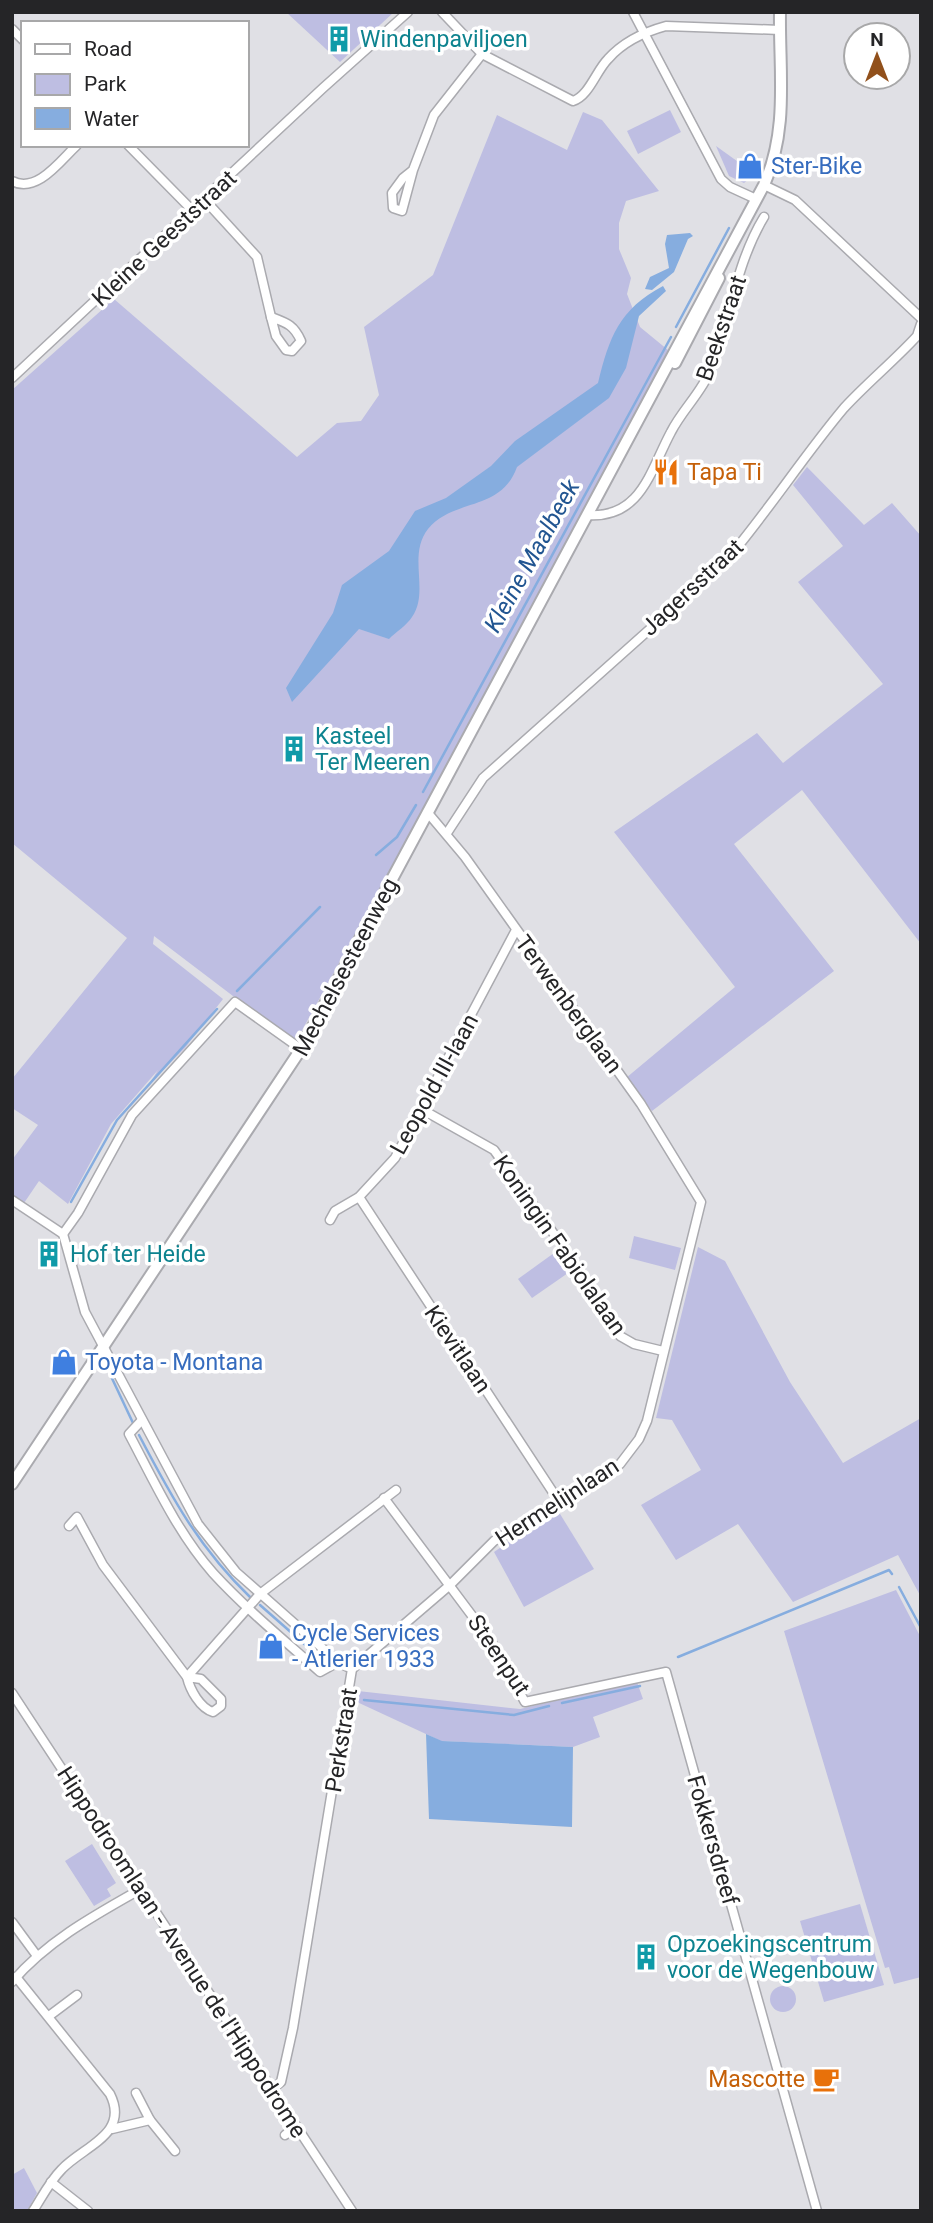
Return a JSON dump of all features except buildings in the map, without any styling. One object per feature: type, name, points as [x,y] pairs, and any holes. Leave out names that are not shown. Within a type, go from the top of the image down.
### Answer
[{"type":"main road","name":"Mechelsesteenweg","points":[[12,1484],[301,1049],[636,425],[670,372],[713,293],[732,245],[764,185],[776,152],[781,125],[780,12]]},
{"type":"street","name":"Kleine Geeststraat","points":[[12,378],[408,12]]},
{"type":"street","points":[[442,12],[482,54],[568,100],[577,100],[608,58],[644,33],[666,26],[780,30]]},
{"type":"street","points":[[634,12],[721,178],[730,187],[756,199]]},
{"type":"street","points":[[413,170],[402,178],[392,193],[393,208],[397,211],[402,211],[406,204],[413,170],[434,115],[482,54]]},
{"type":"street","points":[[12,181],[26,184],[40,180],[75,147]]},
{"type":"street","points":[[130,147],[192,210]]},
{"type":"street","points":[[764,185],[795,200],[921,318]]},
{"type":"street","points":[[204,199],[257,257],[271,317]]},
{"type":"street","name":"Beekstraat","points":[[587,515],[609,516],[635,498],[647,484],[672,430],[711,369],[743,264],[764,217]]},
{"type":"street","name":"Jagersstraat","points":[[447,833],[482,778],[725,562],[753,530],[846,407],[917,336],[921,324]]},
{"type":"street","name":"Terwenberglaan","points":[[428,813],[447,833],[641,1104],[702,1202]]},
{"type":"street","name":"Leopold III-laan","points":[[330,1220],[335,1211],[359,1197],[395,1158],[423,1110],[516,930]]},
{"type":"street","points":[[12,1200],[63,1234],[78,1213],[132,1115],[235,1002],[301,1049]]},
{"type":"street","name":"Koningin Fabiolalaan","points":[[423,1110],[494,1150],[581,1272],[620,1336],[634,1344],[663,1351]]},
{"type":"street","name":"Kievitlaan","points":[[359,1197],[558,1500]]},
{"type":"street","name":"Hermelijnlaan","points":[[352,1670],[450,1585],[494,1541],[620,1464],[639,1439],[647,1421],[702,1202]]},
{"type":"street","name":"Perkstraat","points":[[63,1234],[83,1307],[198,1524],[236,1572],[338,1662],[352,1670],[293,2028],[281,2082],[272,2089]]},
{"type":"street","points":[[142,1420],[129,1434],[160,1493],[211,1571],[247,1608],[320,1672],[338,1662]]},
{"type":"street","points":[[187,1677],[260,1594],[396,1490]]},
{"type":"street","name":"Steenput","points":[[384,1498],[491,1641],[525,1702],[666,1672]]},
{"type":"street","points":[[69,1526],[77,1517],[103,1565],[187,1677],[189,1686],[207,1710],[214,1712],[221,1706],[220,1699],[201,1679],[187,1677]]},
{"type":"street","name":"Fokkersdreef","points":[[666,1672],[817,2211]]},
{"type":"street","name":"Hippodroomlaan - Avenue de l'Hippodrome","points":[[12,1693],[352,2211]]},
{"type":"street","points":[[112,2129],[116,2113],[110,2094],[49,2016],[14,1979],[37,1956],[75,1927],[141,1889]]},
{"type":"street","points":[[12,1922],[37,1956]]},
{"type":"street","points":[[49,2016],[77,1995]]},
{"type":"street","points":[[136,2093],[150,2120],[175,2151]]},
{"type":"street","points":[[33,2211],[64,2167],[112,2129],[150,2120]]},
{"type":"street","points":[[285,2135],[296,2126]]},
{"type":"street","points":[[51,2182],[88,2211]]},
{"type":"green space","points":[[286,12],[394,12],[340,62]]},
{"type":"green space","points":[[670,110],[681,132],[638,154],[627,131]]},
{"type":"green space","points":[[583,112],[602,120],[659,191],[626,201],[619,223],[619,249],[631,278],[627,294],[640,327],[668,350],[644,401],[477,713],[295,1043],[154,936],[153,944],[223,999],[185,1048],[150,1083],[158,1070],[111,1124],[68,1204],[39,1181],[24,1203],[12,1195],[12,1160],[38,1125],[12,1108],[12,1079],[127,938],[12,843],[12,390],[114,299],[297,457],[337,423],[361,421],[379,395],[364,327],[433,275],[497,115],[567,150]]},
{"type":"green space","points":[[716,146],[755,174],[744,183],[729,176]]},
{"type":"green space","points":[[807,467],[864,525],[892,503],[921,536],[921,944],[802,790],[734,844],[834,971],[652,1111],[626,1078],[735,987],[614,832],[757,733],[783,763],[883,684],[798,582],[843,546],[793,485]]},
{"type":"green space","points":[[634,1236],[681,1248],[675,1270],[629,1258]]},
{"type":"green space","points":[[698,1247],[725,1261],[790,1382],[843,1463],[921,1418],[921,1597],[898,1555],[793,1602],[738,1524],[676,1560],[641,1505],[701,1470],[672,1420],[656,1418]]},
{"type":"green space","points":[[554,1253],[568,1273],[532,1298],[518,1279]]},
{"type":"green space","points":[[557,1509],[594,1569],[524,1607],[494,1552]]},
{"type":"green space","points":[[896,1590],[921,1638],[921,1977],[894,1984],[889,1967],[885,1968],[784,1631]]},
{"type":"green space","points":[[637,1682],[643,1699],[593,1717],[600,1737],[573,1747],[441,1741],[357,1702],[358,1691],[520,1709]]},
{"type":"green space","points":[[92,1844],[116,1883],[107,1889],[111,1896],[94,1906],[65,1861]]},
{"type":"green space","points":[[860,1904],[884,1985],[824,2002],[800,1921]]},
{"type":"green space","points":[[783,1986],[792,1990],[796,1999],[792,2008],[783,2012],[774,2008],[770,1999],[774,1990]]},
{"type":"green space","points":[[24,2168],[37,2193],[27,2211],[12,2211],[12,2175]]},
{"type":"water","points":[[690,233],[693,236],[688,239],[674,272],[652,290],[645,289],[650,277],[669,268],[665,244],[667,235]]},
{"type":"water","points":[[663,286],[666,291],[639,316],[626,368],[609,398],[517,467],[510,481],[500,491],[438,519],[422,539],[418,562],[419,596],[410,620],[389,639],[359,629],[292,702],[286,688],[333,613],[342,585],[389,551],[415,511],[446,498],[491,466],[515,441],[598,383],[618,326],[636,305]]},
{"type":"water","points":[[426,1734],[442,1741],[573,1747],[572,1827],[429,1819]]},
{"type":"waterway","name":"Kleine Maalbeek","points":[[676,327],[729,228]]},
{"type":"waterway","name":"Kleine Maalbeek","points":[[423,792],[671,337]]},
{"type":"waterway","name":"Kleine Maalbeek","points":[[376,855],[397,837],[416,805]]},
{"type":"waterway","points":[[237,991],[320,907]]},
{"type":"waterway","points":[[71,1202],[117,1120],[217,1009]]},
{"type":"waterway","points":[[109,1372],[133,1423]]},
{"type":"waterway","points":[[139,1435],[201,1541],[251,1598]]},
{"type":"waterway","points":[[678,1657],[889,1570],[892,1574]]},
{"type":"waterway","points":[[899,1587],[921,1628]]},
{"type":"waterway","points":[[260,1605],[327,1664]]},
{"type":"waterway","points":[[562,1703],[640,1686]]},
{"type":"waterway","points":[[364,1700],[514,1715],[549,1706]]},
{"type":"place","name":"Windenpaviljoen","points":[[339,39]]},
{"type":"place","name":"Ster-Bike","points":[[750,166]]},
{"type":"place","name":"Tapa Ti","points":[[666,472]]},
{"type":"place","name":"Kasteel Ter Meeren","points":[[294,749]]},
{"type":"place","name":"Hof ter Heide","points":[[49,1254]]},
{"type":"place","name":"Toyota - Montana","points":[[64,1362]]},
{"type":"place","name":"Cycle Services - Atlerier 1933","points":[[271,1646]]},
{"type":"place","name":"Opzoekingscentrum voor de Wegenbouw","points":[[646,1957]]},
{"type":"place","name":"Mascotte","points":[[826,2079]]}]
